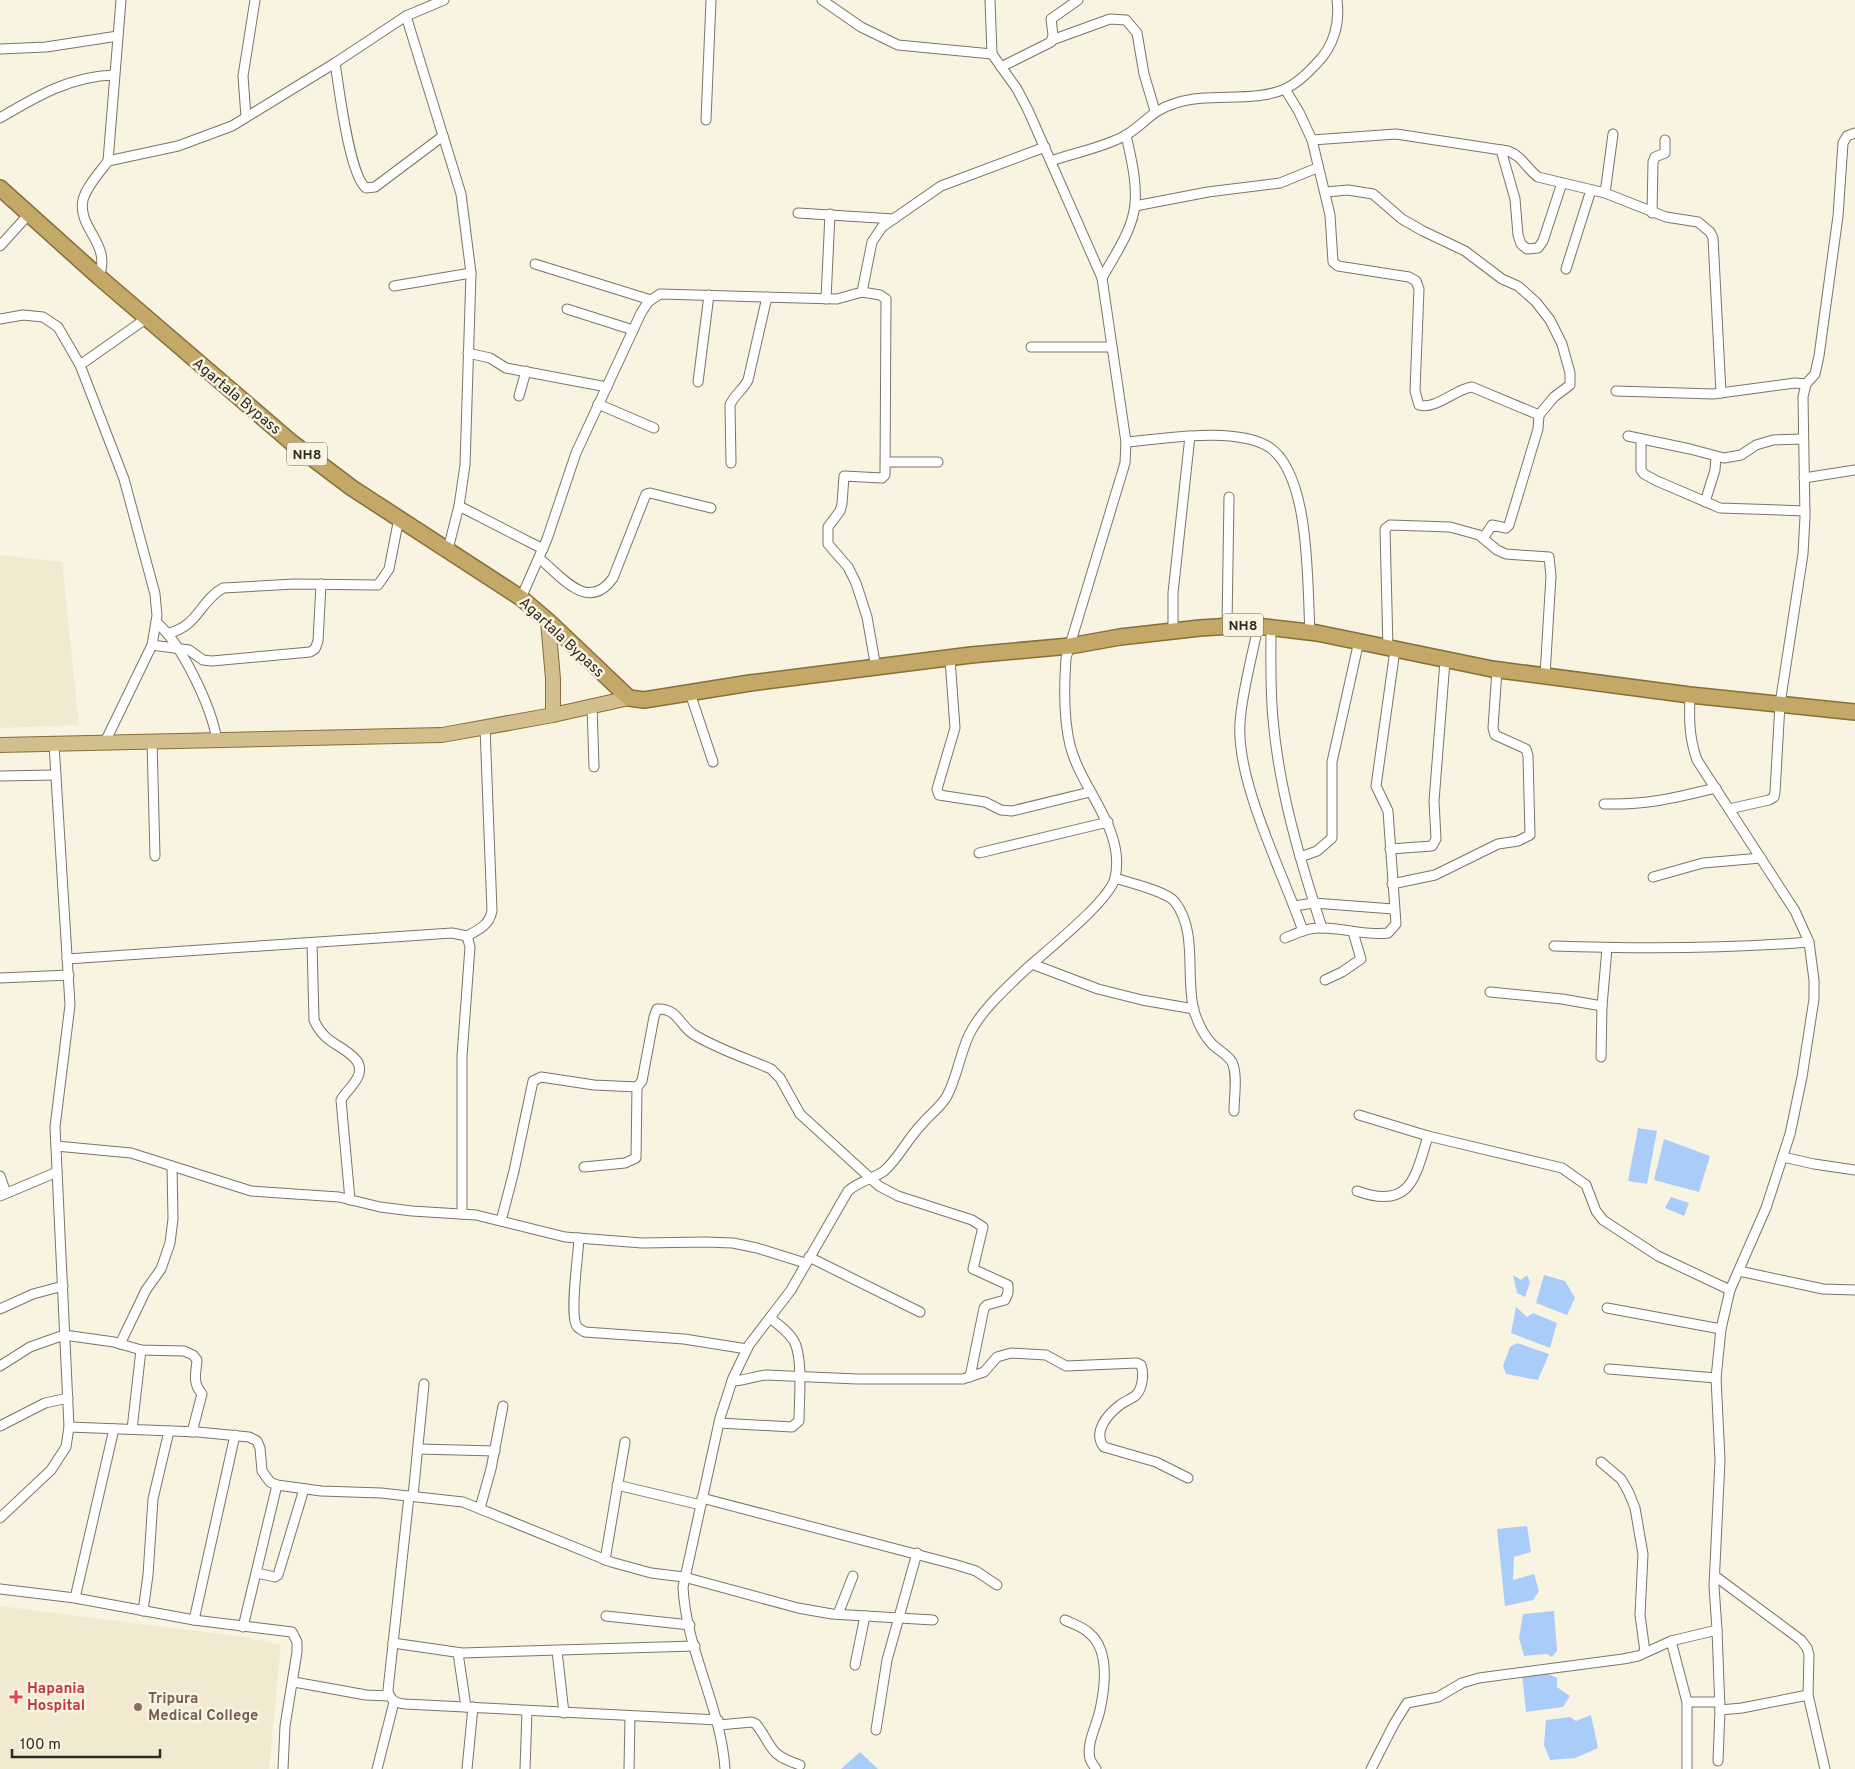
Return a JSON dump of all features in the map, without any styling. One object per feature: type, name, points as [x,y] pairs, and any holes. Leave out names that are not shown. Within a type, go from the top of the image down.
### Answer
[{"type":"highway","name":"Agartala Bypass","points":[[0,188],[99,277],[291,442],[352,488],[521,598],[629,698]]},
{"type":"highway","name":"NH8","points":[[629,698],[644,700],[1020,649],[1070,646],[1172,631],[1227,626],[1264,626],[1359,641],[1445,661],[1497,670],[1690,695],[1855,712]]},
{"type":"main road","points":[[548,621],[553,715]]},
{"type":"main road","points":[[0,745],[442,735],[553,715],[629,698]]},
{"type":"street","points":[[99,277],[103,259],[82,214],[83,200],[108,161],[121,0]]},
{"type":"street","points":[[246,117],[243,76],[255,0]]},
{"type":"street","points":[[108,161],[178,146],[232,126],[335,63],[406,16],[444,0]]},
{"type":"street","points":[[706,120],[711,0]]},
{"type":"street","points":[[822,0],[861,27],[898,45],[992,54]]},
{"type":"street","points":[[725,1769],[724,1743],[695,1646],[683,1595],[684,1577],[719,1423],[732,1381],[747,1349],[791,1290],[848,1191],[871,1177],[878,1175],[892,1164],[922,1123],[938,1108],[947,1096],[973,1028],[998,998],[1095,905],[1115,878],[1113,838],[1108,822],[1075,762],[1067,728],[1065,670],[1070,646],[1125,463],[1126,442],[1102,278],[1021,96],[992,54],[990,0]]},
{"type":"street","points":[[1052,40],[1051,19],[1078,0]]},
{"type":"street","points":[[1050,161],[1126,135],[1155,112],[1187,100],[1259,94],[1285,89],[1307,74],[1326,52],[1333,40],[1337,22],[1337,0]]},
{"type":"street","points":[[406,16],[461,194],[471,273],[465,465],[459,506],[448,549]]},
{"type":"street","points":[[1002,67],[1052,40],[1110,19],[1126,20],[1137,32],[1144,74],[1155,112]]},
{"type":"street","points":[[0,49],[46,47],[118,36]]},
{"type":"street","points":[[335,63],[347,136],[363,186],[375,187],[443,136]]},
{"type":"street","points":[[0,118],[33,98],[80,78],[114,75]]},
{"type":"street","points":[[1285,89],[1299,112],[1312,140],[1317,168],[1326,192],[1330,215],[1333,262],[1338,266],[1409,277],[1416,281],[1419,288],[1415,391],[1419,405],[1424,406],[1433,403],[1465,388],[1472,387],[1539,415]]},
{"type":"street","points":[[1729,809],[1774,797],[1780,704],[1803,554],[1805,511],[1802,439],[1803,397],[1806,384],[1815,374],[1819,356],[1838,216],[1843,143],[1847,136],[1855,133]]},
{"type":"street","points":[[1312,140],[1396,134],[1501,150],[1515,153],[1538,177],[1605,194],[1652,213],[1698,222],[1710,232],[1712,238],[1721,393]]},
{"type":"street","points":[[1605,194],[1613,134]]},
{"type":"street","points":[[1102,278],[1128,229],[1135,206],[1136,187],[1126,135]]},
{"type":"street","points":[[1652,213],[1653,162],[1665,153],[1665,140]]},
{"type":"street","points":[[862,292],[872,242],[877,232],[941,186],[1045,148]]},
{"type":"street","points":[[1501,150],[1515,199],[1518,235],[1521,244],[1527,249],[1538,248],[1543,241],[1562,183]]},
{"type":"street","points":[[1135,206],[1208,192],[1280,182],[1317,168]]},
{"type":"street","points":[[1326,192],[1348,190],[1373,194],[1402,219],[1465,251],[1536,302],[1550,320],[1562,344],[1570,379],[1568,388],[1554,397],[1539,415],[1538,429],[1509,525],[1502,528],[1492,525],[1484,537]]},
{"type":"street","points":[[1566,269],[1591,190]]},
{"type":"street","points":[[798,213],[894,219]]},
{"type":"street","points":[[0,246],[30,214]]},
{"type":"street","points":[[826,298],[830,214]]},
{"type":"street","points":[[535,264],[651,300]]},
{"type":"street","points":[[394,286],[471,273]]},
{"type":"street","points":[[521,598],[543,549],[576,453],[641,313],[651,300],[660,294],[837,299],[862,292],[880,295],[886,299],[885,475],[882,478],[844,476],[840,512],[828,528],[826,535],[828,544],[848,567],[862,600],[876,668]]},
{"type":"street","points":[[698,382],[709,295]]},
{"type":"street","points":[[731,463],[730,405],[732,399],[743,390],[748,380],[767,297]]},
{"type":"street","points":[[566,308],[633,330]]},
{"type":"street","points":[[0,319],[24,315],[43,317],[58,327],[80,365],[124,479],[144,559],[155,594],[156,622],[152,645],[105,742]]},
{"type":"street","points":[[80,365],[147,318]]},
{"type":"street","points":[[1032,347],[1112,347]]},
{"type":"street","points":[[468,354],[490,358],[501,367],[606,386]]},
{"type":"street","points":[[520,396],[526,371]]},
{"type":"street","points":[[1616,391],[1721,393],[1795,383],[1806,384]]},
{"type":"street","points":[[598,404],[654,428]]},
{"type":"street","points":[[1126,442],[1190,436],[1222,436],[1252,441],[1268,447],[1286,466],[1298,496],[1303,528],[1310,632]]},
{"type":"street","points":[[1172,631],[1173,593],[1190,436]]},
{"type":"street","points":[[1628,436],[1690,448],[1724,458],[1750,452],[1756,445],[1773,440],[1802,439]]},
{"type":"street","points":[[1641,439],[1640,462],[1644,474],[1706,502],[1720,508],[1735,510],[1805,511]]},
{"type":"street","points":[[1706,502],[1715,470],[1716,457]]},
{"type":"street","points":[[886,462],[938,462]]},
{"type":"street","points":[[1804,478],[1855,470]]},
{"type":"street","points":[[539,558],[577,590],[586,594],[598,593],[606,588],[613,578],[646,494],[650,493],[711,508]]},
{"type":"street","points":[[1227,626],[1229,497]]},
{"type":"street","points":[[459,506],[543,549]]},
{"type":"street","points":[[169,633],[181,630],[195,618],[216,592],[223,588],[321,584],[378,585],[389,569],[398,518]]},
{"type":"street","points":[[1285,938],[1303,931],[1322,928],[1376,934],[1388,933],[1396,924],[1393,909],[1388,811],[1376,786],[1392,649],[1385,541],[1387,526],[1442,526],[1470,531],[1484,537],[1497,550],[1506,554],[1549,557],[1551,576],[1545,675]]},
{"type":"street","points":[[152,645],[189,650],[203,660],[212,661],[310,652],[315,649],[318,640],[321,584]]},
{"type":"street","points":[[156,622],[169,633],[209,707],[217,740]]},
{"type":"street","points":[[1264,626],[1273,719],[1282,780],[1300,857],[1322,928]]},
{"type":"street","points":[[1264,626],[1240,724],[1241,752],[1260,817],[1303,931]]},
{"type":"street","points":[[1300,857],[1317,851],[1332,838],[1332,762],[1359,641]]},
{"type":"street","points":[[950,659],[954,728],[937,789],[939,795],[985,802],[1001,810],[1012,811],[1090,792]]},
{"type":"street","points":[[1390,849],[1432,846],[1436,839],[1434,802],[1445,661]]},
{"type":"street","points":[[1392,884],[1434,875],[1498,844],[1518,841],[1530,835],[1528,756],[1526,749],[1499,738],[1495,735],[1493,728],[1497,670]]},
{"type":"street","points":[[690,693],[713,762]]},
{"type":"street","points":[[1690,695],[1689,721],[1692,746],[1697,760],[1795,911],[1809,942],[1814,980],[1814,999],[1802,1077],[1783,1157],[1766,1208],[1730,1290],[1721,1329],[1716,1378],[1720,1460],[1714,1595],[1720,1706],[1718,1761]]},
{"type":"street","points":[[592,705],[594,767]]},
{"type":"street","points":[[67,959],[452,933],[467,936],[481,929],[490,920],[492,911],[485,727]]},
{"type":"street","points":[[152,741],[155,856]]},
{"type":"street","points":[[0,1518],[51,1470],[66,1447],[70,1427],[64,1335],[56,1118],[70,1005],[54,744]]},
{"type":"street","points":[[0,776],[56,776]]},
{"type":"street","points":[[1604,804],[1652,803],[1716,788]]},
{"type":"street","points":[[979,853],[1108,822]]},
{"type":"street","points":[[1653,877],[1703,863],[1761,858]]},
{"type":"street","points":[[1115,878],[1165,895],[1173,900],[1180,911],[1186,930],[1194,1009],[1206,1037],[1231,1060],[1234,1068],[1234,1111]]},
{"type":"street","points":[[1294,906],[1314,904],[1393,909]]},
{"type":"street","points":[[1325,980],[1342,972],[1361,959],[1353,932]]},
{"type":"street","points":[[462,1214],[462,1056],[470,947],[467,936]]},
{"type":"street","points":[[1554,946],[1608,948],[1750,947],[1809,942]]},
{"type":"street","points":[[312,943],[314,1020],[318,1028],[332,1043],[356,1059],[360,1066],[358,1076],[341,1100],[350,1200]]},
{"type":"street","points":[[1601,1057],[1602,1006],[1608,948]]},
{"type":"street","points":[[1032,964],[1098,989],[1142,1000],[1194,1009]]},
{"type":"street","points":[[0,978],[14,979],[69,975]]},
{"type":"street","points":[[1490,992],[1562,999],[1602,1006]]},
{"type":"street","points":[[584,1167],[625,1163],[636,1158],[637,1087],[642,1081],[654,1017],[657,1009],[666,1009],[677,1015],[691,1033],[771,1069],[780,1078],[800,1114],[879,1186],[893,1194],[972,1220],[983,1227],[973,1269],[1001,1280],[1008,1285],[1008,1293],[1005,1300],[987,1305],[984,1308],[970,1378]]},
{"type":"street","points":[[501,1221],[514,1171],[533,1081],[541,1077],[594,1085],[637,1087]]},
{"type":"street","points":[[1359,1115],[1428,1136],[1562,1168],[1586,1184],[1596,1211],[1603,1220],[1658,1256],[1730,1290]]},
{"type":"street","points":[[1357,1191],[1376,1198],[1385,1198],[1403,1192],[1416,1176],[1428,1136]]},
{"type":"street","points":[[56,1146],[131,1154],[251,1191],[339,1197],[412,1211],[462,1214],[501,1221],[565,1237],[642,1243],[704,1242],[758,1248],[807,1260],[920,1312]]},
{"type":"street","points":[[1783,1157],[1855,1170]]},
{"type":"street","points":[[120,1344],[146,1290],[161,1269],[170,1243],[173,1219],[172,1167]]},
{"type":"street","points":[[0,1176],[3,1194],[57,1172]]},
{"type":"street","points":[[580,1238],[575,1307],[575,1321],[578,1328],[585,1332],[684,1339],[747,1349]]},
{"type":"street","points":[[1739,1271],[1824,1289],[1855,1290]]},
{"type":"street","points":[[0,1308],[33,1294],[63,1286]]},
{"type":"street","points":[[1607,1308],[1721,1329]]},
{"type":"street","points":[[719,1423],[796,1426],[799,1421],[799,1376],[795,1344],[790,1335],[770,1318]]},
{"type":"street","points":[[0,1366],[30,1347],[64,1335],[120,1344],[141,1350],[184,1351],[193,1355],[197,1360],[194,1375],[202,1399],[192,1432]]},
{"type":"street","points":[[132,1430],[141,1350]]},
{"type":"street","points":[[732,1381],[766,1375],[915,1379],[970,1378],[984,1372],[990,1363],[1002,1354],[1011,1353],[1046,1355],[1066,1366],[1137,1363],[1141,1365],[1143,1371],[1137,1394],[1107,1416],[1099,1436],[1101,1442],[1104,1447],[1156,1462],[1188,1478]]},
{"type":"street","points":[[1608,1369],[1716,1378]]},
{"type":"street","points":[[376,1769],[392,1699],[393,1643],[418,1449],[424,1384]]},
{"type":"street","points":[[0,1426],[45,1403],[68,1398]]},
{"type":"street","points":[[480,1508],[495,1451],[503,1406]]},
{"type":"street","points":[[70,1427],[192,1432],[249,1437],[257,1441],[260,1448],[262,1471],[270,1482],[277,1485],[304,1489],[411,1496],[463,1502],[605,1560],[651,1572],[684,1577],[788,1606],[838,1614],[932,1620]]},
{"type":"street","points":[[75,1598],[114,1429]]},
{"type":"street","points":[[143,1611],[148,1575],[153,1499],[169,1431]]},
{"type":"street","points":[[194,1620],[235,1435]]},
{"type":"street","points":[[605,1560],[625,1442]]},
{"type":"street","points":[[418,1449],[495,1451]]},
{"type":"street","points":[[1601,1462],[1620,1479],[1628,1490],[1635,1508],[1643,1554],[1640,1615],[1646,1652]]},
{"type":"street","points":[[243,1627],[277,1485]]},
{"type":"street","points":[[617,1486],[702,1502],[917,1553],[976,1571],[997,1585]]},
{"type":"street","points":[[257,1573],[274,1577],[278,1575],[304,1489]]},
{"type":"street","points":[[876,1730],[884,1675],[917,1553]]},
{"type":"street","points":[[838,1614],[853,1576]]},
{"type":"street","points":[[1715,1576],[1801,1640],[1807,1648],[1808,1695],[1825,1769]]},
{"type":"street","points":[[0,1590],[75,1598],[194,1620],[292,1632],[297,1642],[294,1682],[285,1726],[283,1769]]},
{"type":"street","points":[[606,1616],[690,1625]]},
{"type":"street","points":[[855,1665],[865,1616]]},
{"type":"street","points":[[1065,1620],[1089,1632],[1098,1643],[1103,1657],[1104,1680],[1100,1710],[1090,1744],[1090,1758],[1096,1769]]},
{"type":"street","points":[[1371,1769],[1394,1724],[1408,1703],[1438,1697],[1462,1683],[1479,1678],[1623,1659],[1672,1641],[1717,1630]]},
{"type":"street","points":[[1672,1641],[1686,1702],[1688,1769]]},
{"type":"street","points":[[393,1643],[458,1653],[695,1646]]},
{"type":"street","points":[[557,1651],[564,1713]]},
{"type":"street","points":[[458,1653],[469,1707],[467,1769]]},
{"type":"street","points":[[294,1682],[392,1699],[405,1704],[630,1716],[719,1723],[752,1722],[756,1724],[774,1753],[784,1760],[800,1765]]},
{"type":"street","points":[[1686,1702],[1742,1708],[1808,1695]]},
{"type":"street","points":[[525,1769],[527,1711]]},
{"type":"street","points":[[629,1769],[630,1716]]},
{"type":"shaded area","points":[[0,555],[62,562],[79,725],[0,728]]},
{"type":"shaded area","name":"Tripura Medical College","points":[[0,1606],[245,1637],[281,1645],[269,1769],[0,1769]]},
{"type":"water","points":[[1638,1128],[1657,1131],[1647,1184],[1628,1181]]},
{"type":"water","points":[[1664,1139],[1710,1156],[1699,1192],[1654,1180]]},
{"type":"water","points":[[1671,1197],[1689,1203],[1684,1216],[1665,1208]]},
{"type":"water","points":[[1513,1275],[1521,1280],[1527,1275],[1530,1282],[1525,1297],[1517,1293]]},
{"type":"water","points":[[1544,1275],[1565,1281],[1575,1298],[1567,1315],[1536,1303]]},
{"type":"water","points":[[1516,1307],[1527,1317],[1533,1313],[1557,1323],[1550,1348],[1511,1333]]},
{"type":"water","points":[[1517,1343],[1549,1354],[1538,1380],[1506,1374],[1503,1366],[1510,1347]]},
{"type":"water","points":[[1527,1526],[1531,1552],[1514,1557],[1513,1580],[1534,1574],[1539,1591],[1533,1600],[1505,1606],[1497,1529]]},
{"type":"water","points":[[1554,1611],[1557,1651],[1552,1657],[1547,1654],[1524,1656],[1519,1638],[1523,1614]]},
{"type":"water","points":[[1543,1671],[1557,1678],[1557,1687],[1570,1696],[1563,1707],[1526,1712],[1522,1674]]},
{"type":"water","points":[[1591,1715],[1598,1748],[1575,1758],[1550,1760],[1544,1745],[1546,1720],[1570,1717],[1576,1721]]},
{"type":"water","points":[[860,1752],[878,1769],[841,1769]]},
{"type":"place","name":"Hapania Hospital","points":[[16,1697]]},
{"type":"place","name":"Tripura Medical College","points":[[138,1707]]}]
